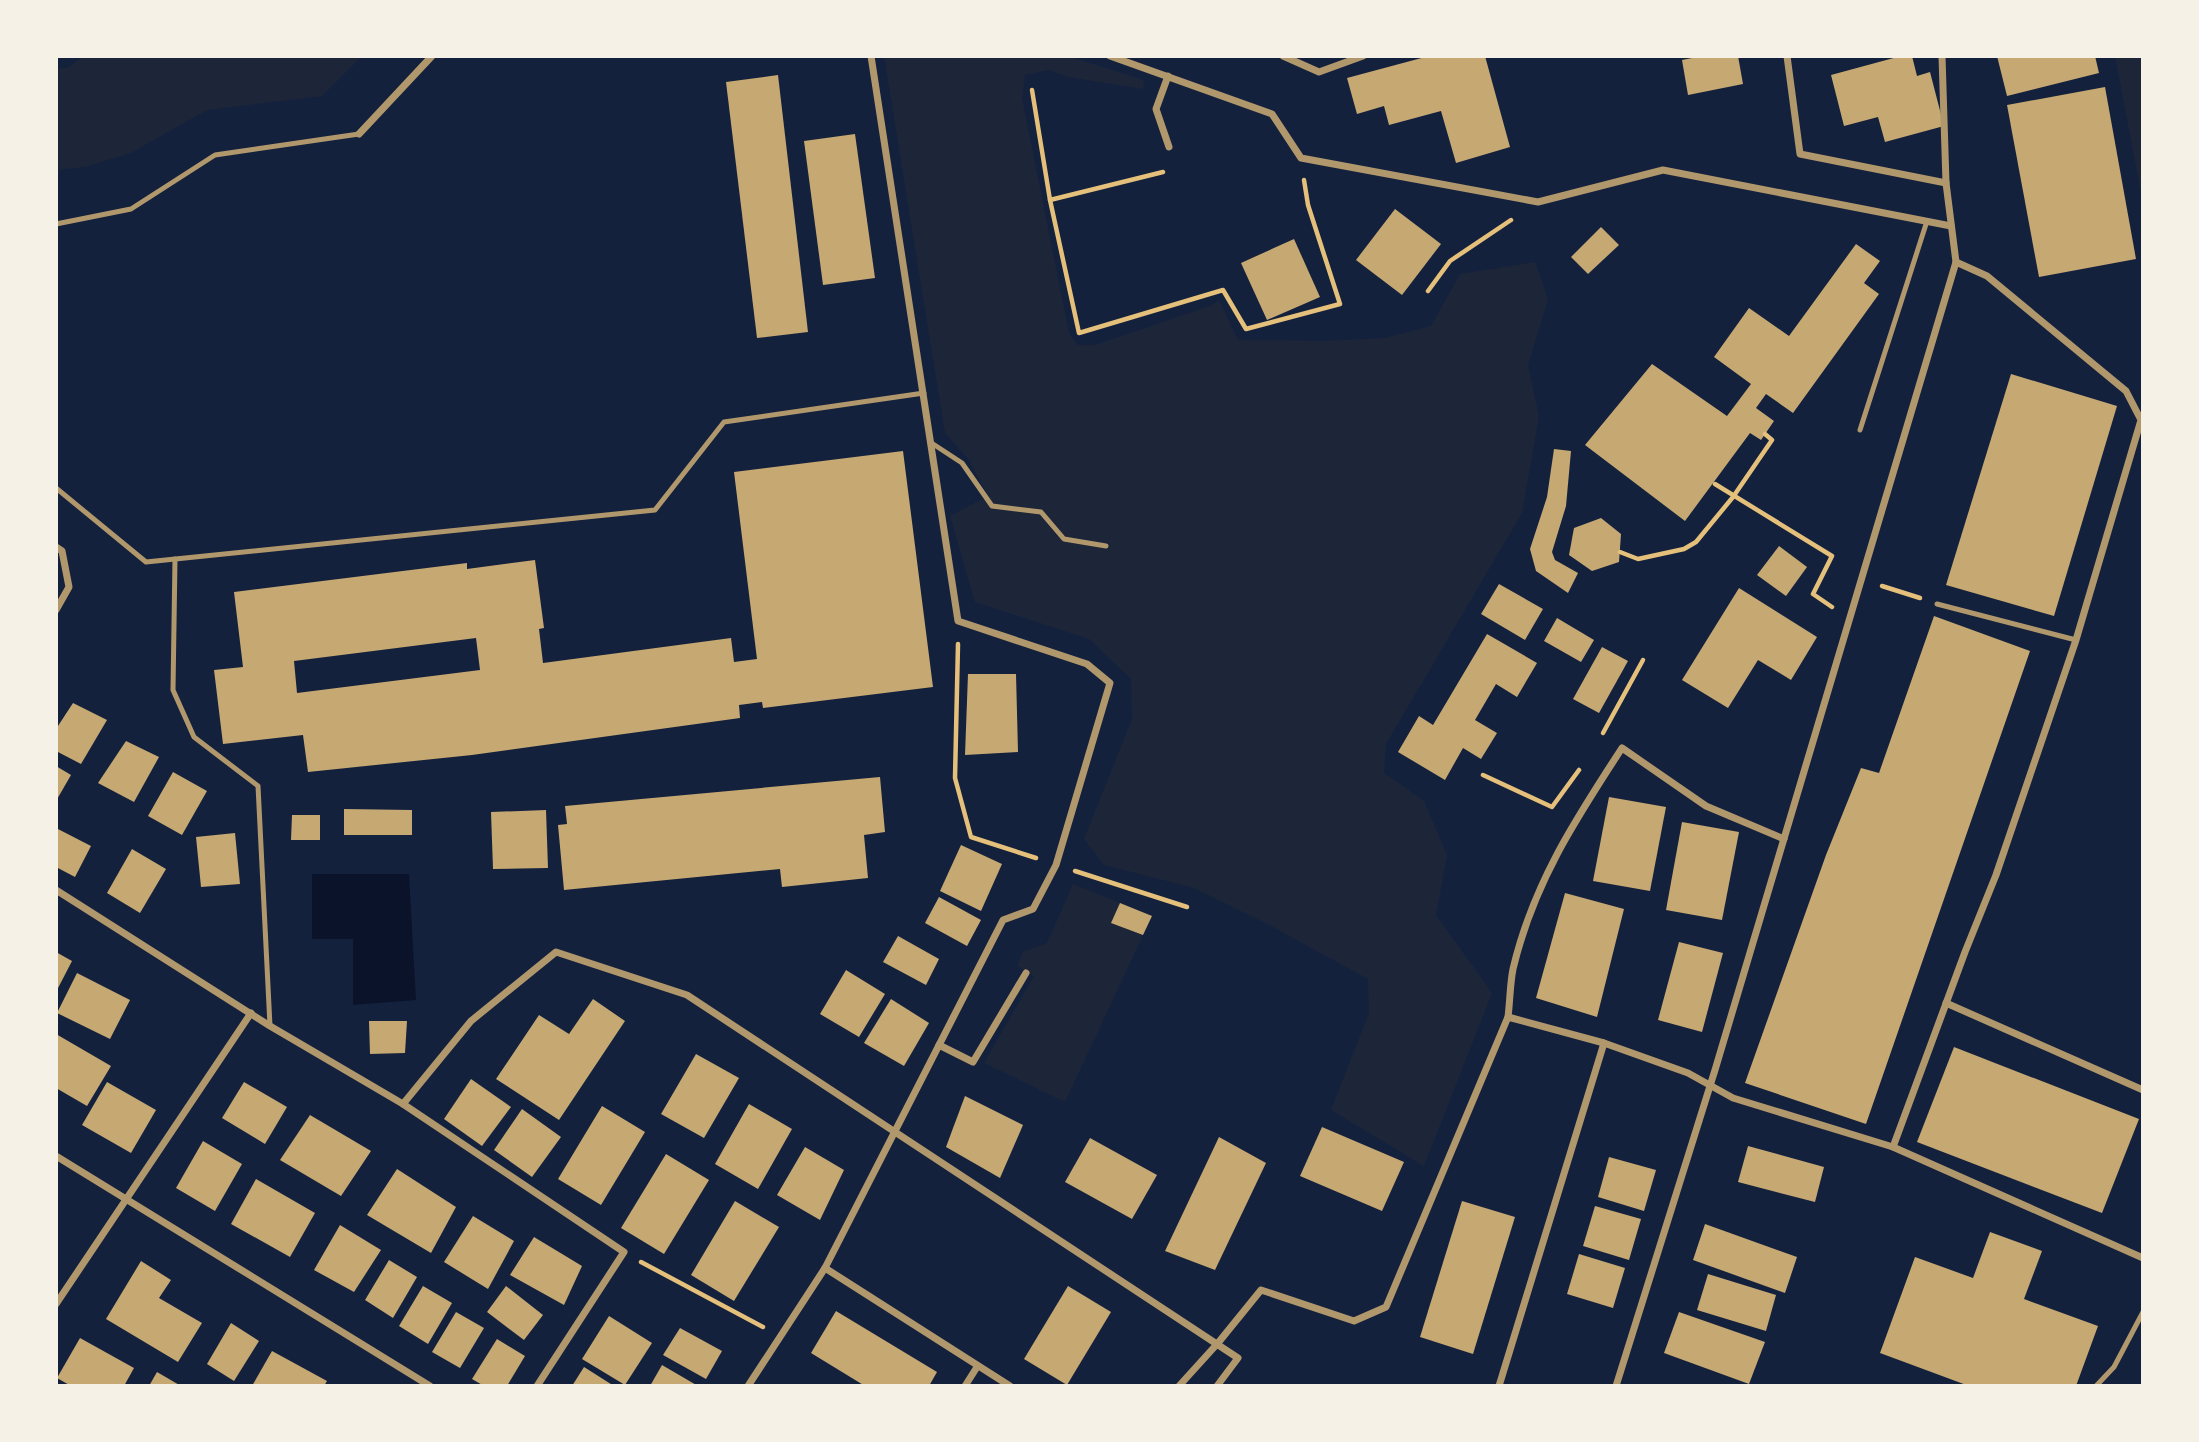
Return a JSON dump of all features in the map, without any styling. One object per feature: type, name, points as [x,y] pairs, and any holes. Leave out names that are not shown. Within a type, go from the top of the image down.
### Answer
[{"type":"street","points":[[359,134],[432,56]]},
{"type":"street","points":[[748,1386],[825,1268],[1003,920],[1033,909],[1056,865],[1110,683],[1087,664],[958,621],[871,56]]},
{"type":"street","points":[[1110,56],[1272,114],[1301,158],[1538,202],[1663,170],[1951,226]]},
{"type":"street","points":[[1283,56],[1319,72],[1363,56]]},
{"type":"street","points":[[1787,56],[1800,154],[1946,183]]},
{"type":"street","points":[[1616,1386],[1715,1070],[1956,262],[1946,183],[1942,56]]},
{"type":"street","points":[[1167,76],[1156,109],[1169,147]]},
{"type":"street","points":[[1893,1147],[1996,875],[2076,640],[2141,420],[2126,391],[1987,276],[1956,262]]},
{"type":"street","points":[[56,547],[62,551],[69,587],[56,610]]},
{"type":"street","points":[[1179,1386],[1261,1290],[1354,1321],[1387,1307],[1508,1017],[1513,970],[1540,886],[1575,820],[1622,748],[1706,806],[1784,839]]},
{"type":"street","points":[[56,890],[270,1026],[403,1104],[624,1252],[537,1386]]},
{"type":"street","points":[[403,1104],[471,1021],[556,952],[687,995],[893,1133],[1218,1343],[1238,1358],[1217,1386]]},
{"type":"street","points":[[939,1045],[973,1062],[1026,973]]},
{"type":"street","points":[[1946,1003],[2143,1090]]},
{"type":"street","points":[[56,1304],[251,1013]]},
{"type":"street","points":[[1508,1017],[1604,1043],[1688,1073],[1733,1098],[1893,1147],[2143,1258]]},
{"type":"street","points":[[1499,1386],[1604,1043]]},
{"type":"street","points":[[56,1156],[430,1386]]},
{"type":"street","points":[[825,1268],[1010,1386]]},
{"type":"street","points":[[965,1386],[977,1367]]},
{"type":"lane","points":[[56,224],[131,209],[215,155],[359,134]]},
{"type":"lane","points":[[1860,430],[1927,221]]},
{"type":"lane","points":[[56,488],[146,562],[655,510],[724,422],[924,393]]},
{"type":"lane","points":[[930,442],[962,463],[992,506],[1041,512],[1064,538],[1106,546]]},
{"type":"lane","points":[[175,559],[173,690],[194,737],[258,786],[270,1026]]},
{"type":"lane","points":[[1937,604],[2076,640]]},
{"type":"lane","points":[[2096,1386],[2114,1367],[2143,1312]]},
{"type":"path","points":[[1032,90],[1050,200],[1079,333],[1223,290],[1246,329],[1340,304],[1330,266],[1308,205]]},
{"type":"path","points":[[1050,200],[1163,172]]},
{"type":"path","points":[[1428,291],[1450,261],[1538,202]]},
{"type":"path","points":[[1620,551],[1638,559],[1684,549],[1696,542],[1733,496],[1772,440],[1765,435]]},
{"type":"path","points":[[1715,484],[1832,556],[1813,594],[1850,619]]},
{"type":"path","points":[[1862,579],[1937,604]]},
{"type":"path","points":[[958,621],[956,778],[971,837],[1187,907]]},
{"type":"path","points":[[1602,736],[1643,660]]},
{"type":"path","points":[[1549,813],[1581,766]]},
{"type":"path","points":[[1483,775],[1552,807]]},
{"type":"path","points":[[624,1252],[780,1336]]},
{"type":"shaded area","points":[[83,56],[362,56],[322,96],[207,110],[131,153],[85,167],[56,170],[56,69],[69,67]]},
{"type":"shaded area","points":[[884,56],[1068,56],[1144,80],[1143,89],[1068,77],[1049,70],[1025,75],[1022,98],[1069,333],[1078,345],[1095,345],[1210,306],[1219,300],[1238,340],[1324,341],[1384,338],[1431,326],[1460,274],[1535,262],[1548,299],[1528,365],[1539,416],[1522,513],[1386,744],[1384,773],[1424,801],[1447,855],[1436,915],[1492,993],[1424,1166],[1331,1110],[1369,1013],[1368,979],[1194,888],[1104,865],[1084,839],[1132,719],[1131,679],[1089,639],[975,602],[950,516],[988,496],[969,460],[945,433]]},
{"type":"shaded area","points":[[2115,56],[2143,56],[2143,203]]},
{"type":"shaded area","points":[[312,874],[409,874],[416,1000],[353,1005],[353,939],[312,939]]},
{"type":"shaded area","points":[[1073,884],[1152,916],[1065,1102],[984,1063],[1034,976],[1017,966],[1023,952],[1047,943]]},
{"type":"building","points":[[1429,56],[1485,56],[1510,147],[1456,163],[1441,111],[1389,125],[1384,106],[1357,114],[1347,78]]},
{"type":"building","points":[[1702,56],[1738,56],[1743,84],[1688,95],[1682,60]]},
{"type":"building","points":[[1901,56],[1912,56],[1917,76],[1930,72],[1944,126],[1885,142],[1878,117],[1844,126],[1831,75]]},
{"type":"building","points":[[1997,56],[2095,56],[2099,73],[2007,96]]},
{"type":"building","points":[[778,75],[808,332],[757,338],[726,82]]},
{"type":"building","points":[[2105,87],[2136,259],[2039,277],[2007,105]]},
{"type":"building","points":[[855,134],[875,278],[823,285],[804,141]]},
{"type":"building","points":[[1395,209],[1441,244],[1402,295],[1356,260]]},
{"type":"building","points":[[1601,227],[1619,245],[1588,274],[1571,257]]},
{"type":"building","points":[[1294,239],[1320,297],[1267,320],[1241,263]]},
{"type":"building","points":[[1856,244],[1880,261],[1864,283],[1879,294],[1793,413],[1766,394],[1756,408],[1774,421],[1761,440],[1750,433],[1685,521],[1585,445],[1652,364],[1727,416],[1751,384],[1714,357],[1749,308],[1789,336]]},
{"type":"building","points":[[2011,374],[2117,406],[2054,616],[1946,585]]},
{"type":"building","points":[[1554,449],[1571,451],[1566,506],[1552,552],[1555,560],[1578,573],[1568,593],[1536,571],[1530,549],[1547,497]]},
{"type":"building","points":[[903,451],[933,687],[763,708],[762,702],[739,705],[740,718],[472,755],[308,772],[303,735],[223,744],[214,670],[243,667],[234,592],[467,563],[467,569],[535,560],[544,628],[539,629],[543,663],[731,638],[734,662],[757,659],[734,472]],"holes":[[[476,638],[480,670],[297,693],[294,661]]]},
{"type":"building","points":[[1601,518],[1621,534],[1619,562],[1592,571],[1569,555],[1574,528]]},
{"type":"building","points":[[1779,546],[1807,567],[1786,596],[1757,575]]},
{"type":"building","points":[[1499,584],[1543,609],[1525,640],[1481,614]]},
{"type":"building","points":[[1739,588],[1817,637],[1791,680],[1758,660],[1728,708],[1682,680]]},
{"type":"building","points":[[1934,616],[2030,651],[1866,1124],[1745,1083],[1826,855],[1861,768],[1879,773]]},
{"type":"building","points":[[1557,618],[1594,640],[1581,662],[1544,641]]},
{"type":"building","points":[[1487,634],[1537,663],[1517,697],[1496,684],[1475,720],[1497,733],[1481,759],[1463,748],[1445,780],[1398,752],[1419,716],[1433,725]]},
{"type":"building","points":[[1602,647],[1628,661],[1599,713],[1573,699]]},
{"type":"building","points":[[968,674],[1016,674],[1018,752],[965,755]]},
{"type":"building","points":[[73,703],[107,720],[81,764],[56,751],[56,729]]},
{"type":"building","points":[[126,741],[159,757],[134,802],[98,783]]},
{"type":"building","points":[[56,766],[71,775],[56,801]]},
{"type":"building","points":[[173,772],[207,791],[182,835],[148,816]]},
{"type":"building","points":[[880,777],[885,832],[864,835],[868,878],[782,887],[780,869],[564,890],[558,825],[567,824],[565,806]]},
{"type":"building","points":[[1609,797],[1666,807],[1650,891],[1593,881]]},
{"type":"building","points":[[344,809],[412,810],[412,835],[344,835]]},
{"type":"building","points":[[546,810],[548,868],[493,869],[491,812]]},
{"type":"building","points":[[292,815],[320,815],[320,840],[291,840]]},
{"type":"building","points":[[1682,822],[1739,832],[1722,920],[1666,910]]},
{"type":"building","points":[[56,828],[91,846],[75,877],[56,867]]},
{"type":"building","points":[[235,833],[240,884],[201,887],[196,837]]},
{"type":"building","points":[[961,845],[1002,864],[981,911],[940,891]]},
{"type":"building","points":[[132,849],[166,869],[140,913],[107,893]]},
{"type":"building","points":[[1565,893],[1624,909],[1597,1017],[1536,998]]},
{"type":"building","points":[[939,897],[981,920],[967,946],[925,923]]},
{"type":"building","points":[[1120,903],[1152,916],[1143,935],[1111,923]]},
{"type":"building","points":[[898,936],[939,959],[926,985],[883,962]]},
{"type":"building","points":[[1679,942],[1723,953],[1702,1032],[1658,1020]]},
{"type":"building","points":[[56,952],[72,961],[56,992]]},
{"type":"building","points":[[846,970],[885,994],[859,1037],[820,1014]]},
{"type":"building","points":[[77,973],[130,1000],[110,1039],[57,1013]]},
{"type":"building","points":[[593,999],[625,1021],[559,1120],[496,1079],[539,1015],[569,1034]]},
{"type":"building","points":[[891,999],[929,1023],[904,1066],[864,1043]]},
{"type":"building","points":[[369,1021],[407,1021],[405,1053],[370,1054]]},
{"type":"building","points":[[56,1034],[111,1066],[87,1106],[56,1088]]},
{"type":"building","points":[[1954,1047],[2139,1119],[2102,1213],[1917,1142]]},
{"type":"building","points":[[696,1054],[739,1078],[704,1138],[661,1114]]},
{"type":"building","points":[[471,1079],[511,1107],[482,1146],[444,1119]]},
{"type":"building","points":[[107,1082],[156,1110],[131,1153],[82,1125]]},
{"type":"building","points":[[244,1082],[287,1107],[265,1144],[222,1118]]},
{"type":"building","points":[[965,1096],[1023,1125],[1000,1178],[946,1147]]},
{"type":"building","points":[[749,1104],[792,1129],[758,1189],[715,1164]]},
{"type":"building","points":[[602,1106],[645,1132],[601,1205],[558,1179]]},
{"type":"building","points":[[522,1109],[561,1137],[532,1177],[494,1150]]},
{"type":"building","points":[[310,1115],[371,1151],[341,1196],[280,1160]]},
{"type":"building","points":[[1322,1127],[1404,1162],[1382,1211],[1300,1176]]},
{"type":"building","points":[[1219,1137],[1266,1163],[1215,1270],[1165,1251]]},
{"type":"building","points":[[1090,1138],[1157,1175],[1132,1219],[1065,1182]]},
{"type":"building","points":[[203,1141],[242,1164],[215,1211],[176,1188]]},
{"type":"building","points":[[1748,1146],[1824,1167],[1815,1202],[1738,1182]]},
{"type":"building","points":[[805,1147],[844,1170],[820,1220],[777,1195]]},
{"type":"building","points":[[666,1154],[709,1180],[664,1254],[621,1228]]},
{"type":"building","points":[[1609,1157],[1656,1170],[1644,1211],[1598,1197]]},
{"type":"building","points":[[397,1169],[456,1207],[431,1253],[367,1215]]},
{"type":"building","points":[[256,1179],[315,1213],[290,1257],[231,1224]]},
{"type":"building","points":[[735,1201],[779,1227],[734,1301],[691,1275]]},
{"type":"building","points":[[1462,1201],[1515,1217],[1473,1354],[1420,1337]]},
{"type":"building","points":[[1595,1206],[1641,1219],[1629,1260],[1583,1246]]},
{"type":"building","points":[[473,1216],[514,1241],[488,1289],[444,1262]]},
{"type":"building","points":[[1705,1224],[1797,1257],[1785,1293],[1693,1260]]},
{"type":"building","points":[[340,1225],[381,1250],[354,1292],[314,1270]]},
{"type":"building","points":[[1990,1232],[2042,1251],[2024,1299],[2098,1326],[2076,1386],[1969,1386],[1880,1353],[1915,1257],[1973,1278]]},
{"type":"building","points":[[534,1237],[582,1266],[564,1305],[510,1275]]},
{"type":"building","points":[[1579,1254],[1625,1268],[1613,1308],[1567,1294]]},
{"type":"building","points":[[389,1260],[417,1277],[393,1318],[365,1300]]},
{"type":"building","points":[[141,1261],[171,1280],[159,1298],[202,1323],[178,1362],[106,1319]]},
{"type":"building","points":[[1708,1274],[1776,1295],[1766,1331],[1697,1310]]},
{"type":"building","points":[[423,1286],[452,1303],[428,1344],[399,1326]]},
{"type":"building","points":[[506,1286],[543,1315],[524,1340],[487,1312]]},
{"type":"building","points":[[1068,1286],[1111,1312],[1067,1385],[1024,1359]]},
{"type":"building","points":[[836,1311],[937,1372],[929,1386],[865,1386],[811,1353]]},
{"type":"building","points":[[456,1312],[484,1328],[460,1368],[432,1352]]},
{"type":"building","points":[[1679,1312],[1765,1342],[1749,1384],[1664,1353]]},
{"type":"building","points":[[609,1316],[652,1343],[625,1385],[582,1359]]},
{"type":"building","points":[[231,1323],[259,1341],[234,1381],[207,1364]]},
{"type":"building","points":[[680,1328],[722,1351],[706,1379],[663,1355]]},
{"type":"building","points":[[80,1338],[134,1368],[124,1386],[71,1386],[57,1378]]},
{"type":"building","points":[[497,1339],[525,1356],[507,1386],[484,1386],[472,1379]]},
{"type":"building","points":[[272,1351],[327,1381],[324,1386],[252,1386]]},
{"type":"building","points":[[662,1365],[698,1386],[650,1386]]},
{"type":"building","points":[[584,1367],[614,1386],[572,1386]]},
{"type":"building","points":[[157,1372],[181,1386],[149,1386]]}]
